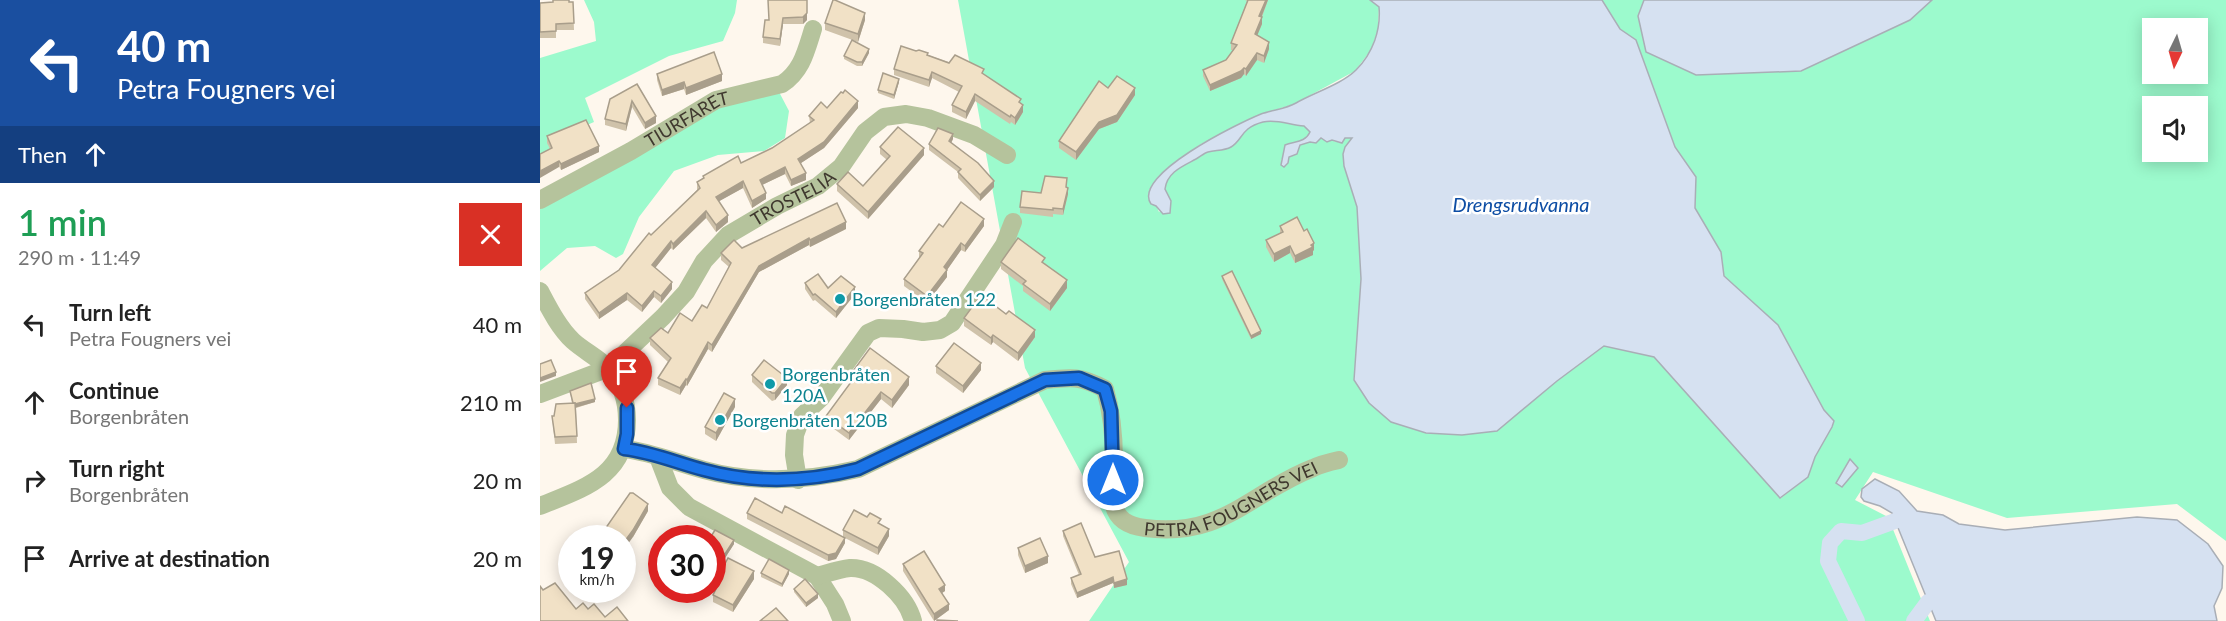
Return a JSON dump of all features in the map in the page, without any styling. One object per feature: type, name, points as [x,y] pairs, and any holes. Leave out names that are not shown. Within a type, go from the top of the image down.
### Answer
[{"type":"street","name":"TIURFARET","points":[[540,200],[630,151],[716,100],[782,84],[791,78],[802,64],[813,29]]},
{"type":"street","name":"TROSTELIA","points":[[609,368],[663,318],[686,292],[704,261],[728,235],[777,206],[818,186],[841,167],[865,132],[884,117],[906,114],[928,118],[974,135],[1007,155]]},
{"type":"street","points":[[798,480],[794,455],[795,435],[802,416],[821,398],[857,346],[868,333],[879,328],[923,332],[940,330],[952,323],[1004,245],[1013,222]]},
{"type":"street","points":[[540,291],[571,340],[609,368],[619,384],[627,408],[627,434],[624,449],[609,470],[587,486],[540,506]]},
{"type":"street","points":[[540,394],[609,368]]},
{"type":"street","name":"PETRA FOUGNERS VEI","points":[[624,449],[648,452],[658,457],[723,475],[766,480],[798,480],[830,476],[858,469],[1045,380],[1069,377],[1089,380],[1105,389],[1111,411],[1113,435],[1113,503],[1119,515],[1128,525],[1166,530],[1196,527],[1237,511],[1312,468],[1339,460]]},
{"type":"street","points":[[658,457],[670,488],[689,507],[817,576],[835,603],[842,621]]},
{"type":"street","points":[[817,576],[851,568],[875,573],[894,590],[913,621]]},
{"type":"green space","points":[[584,0],[737,0],[735,13],[723,41],[669,56],[585,98],[594,122],[571,132],[552,151],[540,156],[540,58],[596,41],[594,22]]},
{"type":"green space","points":[[958,0],[1370,0],[1379,7],[1378,29],[1371,50],[1355,71],[1294,104],[1259,115],[1201,144],[1165,170],[1149,190],[1149,201],[1156,205],[1159,212],[1171,201],[1165,189],[1166,183],[1176,170],[1206,153],[1231,147],[1250,127],[1263,122],[1304,126],[1310,132],[1307,137],[1284,151],[1281,162],[1286,166],[1289,157],[1294,155],[1299,145],[1320,138],[1342,143],[1345,138],[1352,138],[1343,154],[1344,166],[1357,207],[1361,279],[1354,380],[1369,403],[1391,422],[1426,433],[1557,381],[1604,346],[1654,357],[1781,498],[1808,477],[1815,457],[1834,421],[1824,411],[1778,325],[1724,276],[1721,252],[1695,208],[1696,177],[1675,147],[1636,40],[1620,29],[1602,0],[1644,0],[1638,16],[1910,20],[1932,0],[2226,0],[2226,541],[2177,504],[2007,518],[1873,472],[1855,500],[1888,517],[1930,621],[1089,621],[1129,562],[1025,368]]},
{"type":"green space","points":[[778,90],[789,111],[785,138],[764,151],[718,155],[674,171],[639,217],[623,254],[616,258],[595,246],[567,248],[540,271],[540,204],[712,106]]},
{"type":"water","name":"Drengsrudvanna","points":[[1370,0],[1602,0],[1620,29],[1636,40],[1675,147],[1696,177],[1695,208],[1721,252],[1724,276],[1778,325],[1824,410],[1834,421],[1815,457],[1808,477],[1780,498],[1654,357],[1604,346],[1557,381],[1497,431],[1462,435],[1426,433],[1391,422],[1369,403],[1354,380],[1361,279],[1357,207],[1344,166],[1343,154],[1352,138],[1345,138],[1342,143],[1332,140],[1327,142],[1321,138],[1316,143],[1300,145],[1297,154],[1289,157],[1284,167],[1281,165],[1285,145],[1302,140],[1310,132],[1304,126],[1263,122],[1250,127],[1231,147],[1206,153],[1172,174],[1165,189],[1171,201],[1170,213],[1163,214],[1151,204],[1149,192],[1157,179],[1171,165],[1190,152],[1249,119],[1292,105],[1343,80],[1356,70],[1375,41],[1379,24],[1379,7]]},
{"type":"water","points":[[1644,0],[1932,0],[1910,20],[1801,71],[1696,75],[1646,52],[1638,16]]},
{"type":"water","points":[[1850,459],[1858,468],[1842,487],[1836,483]]},
{"type":"water","points":[[1875,479],[1899,491],[1917,511],[1943,515],[1959,524],[2005,530],[2137,517],[2177,520],[2208,544],[2223,566],[2222,588],[2214,606],[2217,621],[1936,621],[1892,513],[1864,501],[1861,497],[1862,489]]},
{"type":"building","points":[[553,0],[573,2],[574,23],[556,24],[556,31],[540,32],[540,3],[553,2]]},
{"type":"building","points":[[768,0],[807,0],[807,13],[803,17],[783,18],[780,39],[763,37],[765,20],[769,20]]},
{"type":"building","points":[[833,0],[865,13],[858,34],[825,23]]},
{"type":"building","points":[[1248,0],[1266,0],[1255,34],[1269,42],[1264,56],[1257,53],[1246,69],[1210,85],[1203,70],[1226,60],[1237,45],[1231,43]]},
{"type":"building","points":[[852,40],[869,49],[862,62],[844,56]]},
{"type":"building","points":[[901,46],[928,53],[927,55],[949,63],[955,55],[984,69],[982,73],[1021,99],[1019,102],[1023,105],[1015,118],[1011,115],[1010,117],[975,94],[966,112],[952,105],[962,86],[932,72],[929,80],[894,69]]},
{"type":"building","points":[[714,52],[722,74],[686,88],[684,82],[662,90],[657,74]]},
{"type":"building","points":[[883,73],[899,79],[894,95],[878,90]]},
{"type":"building","points":[[1117,76],[1135,88],[1117,115],[1099,122],[1076,152],[1059,141],[1099,81],[1108,88]]},
{"type":"building","points":[[637,84],[656,116],[645,123],[632,101],[626,124],[605,119],[610,99]]},
{"type":"building","points":[[845,90],[858,101],[824,142],[798,159],[806,173],[791,180],[785,167],[760,180],[766,193],[752,201],[743,181],[716,197],[728,215],[716,225],[706,211],[673,244],[671,241],[652,265],[672,282],[661,296],[654,291],[642,306],[627,293],[599,313],[585,293],[619,270],[649,233],[651,235],[700,188],[697,182],[704,178],[703,176],[738,156],[741,163],[772,148],[814,120],[809,116],[821,102],[827,108]]},
{"type":"building","points":[[586,120],[599,146],[540,171],[540,154],[552,148],[547,136]]},
{"type":"building","points":[[898,127],[924,148],[868,212],[837,184],[848,172],[863,186],[890,156],[880,147]]},
{"type":"building","points":[[938,128],[953,134],[949,141],[978,163],[994,181],[980,195],[958,172],[961,169],[929,144]]},
{"type":"building","points":[[1045,176],[1067,178],[1066,187],[1068,188],[1063,209],[1020,207],[1022,191],[1041,193]]},
{"type":"building","points":[[961,202],[984,219],[965,246],[961,243],[944,267],[947,270],[927,296],[904,279],[923,253],[919,251],[939,224],[943,227]]},
{"type":"building","points":[[837,203],[846,222],[810,240],[809,238],[759,266],[712,345],[708,342],[687,380],[680,388],[658,378],[671,358],[650,338],[661,328],[668,333],[680,313],[692,321],[702,305],[707,308],[731,263],[721,253],[734,240],[742,248]]},
{"type":"building","points":[[1297,217],[1304,231],[1307,229],[1314,243],[1311,245],[1313,247],[1295,256],[1290,246],[1274,254],[1266,240],[1283,232],[1280,226]]},
{"type":"building","points":[[1018,238],[1045,258],[1042,262],[1067,280],[1050,304],[1023,284],[1026,281],[1001,262]]},
{"type":"building","points":[[1232,271],[1261,331],[1251,336],[1222,276]]},
{"type":"building","points":[[818,274],[828,288],[841,276],[855,287],[836,312],[815,294],[813,295],[805,283]]},
{"type":"building","points":[[981,295],[1006,314],[1009,311],[1035,330],[1018,353],[993,335],[991,338],[964,318]]},
{"type":"building","points":[[954,343],[981,363],[963,386],[936,366]]},
{"type":"building","points":[[870,348],[909,377],[892,400],[881,392],[849,433],[826,416],[857,374],[853,371]]},
{"type":"building","points":[[551,360],[556,372],[540,378],[540,364]]},
{"type":"building","points":[[764,360],[787,378],[775,393],[772,393],[752,375]]},
{"type":"building","points":[[591,383],[595,399],[573,403],[570,391]]},
{"type":"building","points":[[724,393],[735,399],[716,433],[705,427]]},
{"type":"building","points":[[575,403],[577,436],[555,437],[552,416],[554,416],[556,404]]},
{"type":"building","points":[[630,493],[648,504],[636,525],[608,525]]},
{"type":"building","points":[[755,498],[782,513],[785,506],[845,538],[836,553],[828,555],[747,513]]},
{"type":"building","points":[[854,510],[867,517],[870,513],[881,519],[878,523],[889,529],[878,548],[843,530]]},
{"type":"building","points":[[1081,523],[1095,557],[1119,551],[1127,579],[1114,583],[1113,577],[1077,593],[1071,578],[1081,574],[1063,531]]},
{"type":"building","points":[[726,536],[734,540],[726,552]]},
{"type":"building","points":[[1040,538],[1048,556],[1025,566],[1018,548]]},
{"type":"building","points":[[924,551],[945,585],[939,589],[949,604],[934,614],[903,564]]},
{"type":"building","points":[[728,558],[754,571],[733,605],[726,602],[726,562]]},
{"type":"building","points":[[769,559],[789,570],[782,584],[761,573]]},
{"type":"building","points":[[805,579],[818,594],[806,603],[794,589]]},
{"type":"building","points":[[555,583],[558,587],[558,603],[571,603],[576,609],[583,603],[588,609],[594,604],[605,617],[617,607],[628,621],[540,621],[540,586],[543,590]]},
{"type":"building","points":[[776,608],[788,621],[760,621]]},
{"type":"waterway","points":[[1857,621],[1828,561],[1830,543],[1841,531],[1862,533],[1895,521]]},
{"type":"waterway","points":[[1914,621],[1928,602]]},
{"type":"place","name":"Borgenbråten 122","points":[[840,299]]},
{"type":"place","name":"Borgenbråten 120A","points":[[770,384]]},
{"type":"place","name":"Borgenbråten 120B","points":[[720,420]]},
{"type":"route","points":[[627,408],[627,434],[624,449],[648,452],[658,457],[723,475],[766,480],[798,480],[830,476],[858,469],[1045,380],[1079,378],[1089,380],[1105,389],[1111,411],[1113,480]]}]
